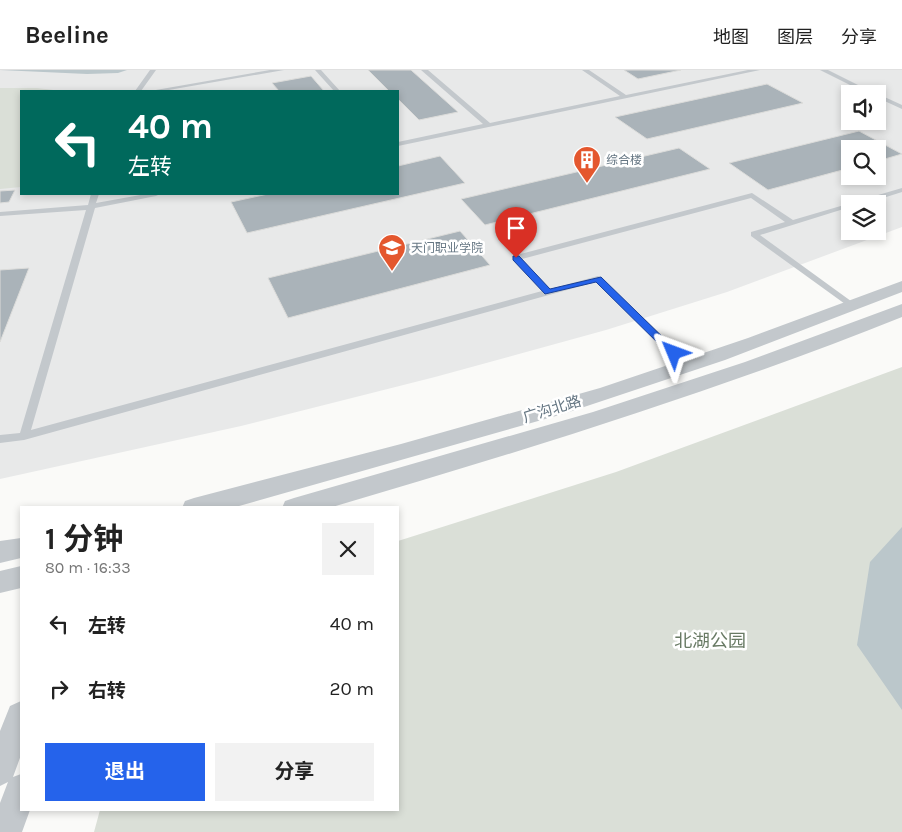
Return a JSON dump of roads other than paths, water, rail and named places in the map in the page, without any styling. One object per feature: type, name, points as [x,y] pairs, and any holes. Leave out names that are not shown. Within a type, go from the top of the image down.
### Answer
[{"type":"street","name":"广沟北路","points":[[201,506],[494,426],[608,392],[852,306],[902,286]]},
{"type":"street","name":"广沟北路","points":[[301,506],[492,453],[624,411],[733,375],[902,310]]},
{"type":"street","points":[[0,552],[20,548]]},
{"type":"street","points":[[0,582],[20,577]]},
{"type":"street","points":[[0,770],[20,719]]},
{"type":"street","points":[[6,832],[20,793]]},
{"type":"lane","points":[[139,90],[152,70]]},
{"type":"lane","points":[[161,90],[218,83],[281,70]]},
{"type":"lane","points":[[318,70],[337,90]]},
{"type":"lane","points":[[424,70],[488,125]]},
{"type":"lane","points":[[584,70],[625,97]]},
{"type":"lane","points":[[399,144],[757,70]]},
{"type":"lane","points":[[823,70],[854,85]]},
{"type":"lane","points":[[886,100],[902,108]]},
{"type":"lane","points":[[885,195],[902,190]]},
{"type":"lane","points":[[24,436],[95,195]]},
{"type":"lane","points":[[0,214],[90,207],[151,195]]},
{"type":"lane","points":[[548,292],[516,258],[752,195],[792,223]]},
{"type":"lane","points":[[841,208],[754,234],[852,306]]},
{"type":"lane","points":[[0,439],[24,436],[598,279],[687,365]]},
{"type":"place","name":"综合楼","points":[[587,184]]},
{"type":"place","name":"天门职业学院","points":[[392,272]]},
{"type":"park label","name":"北湖公园","points":[[710,641]]}]
